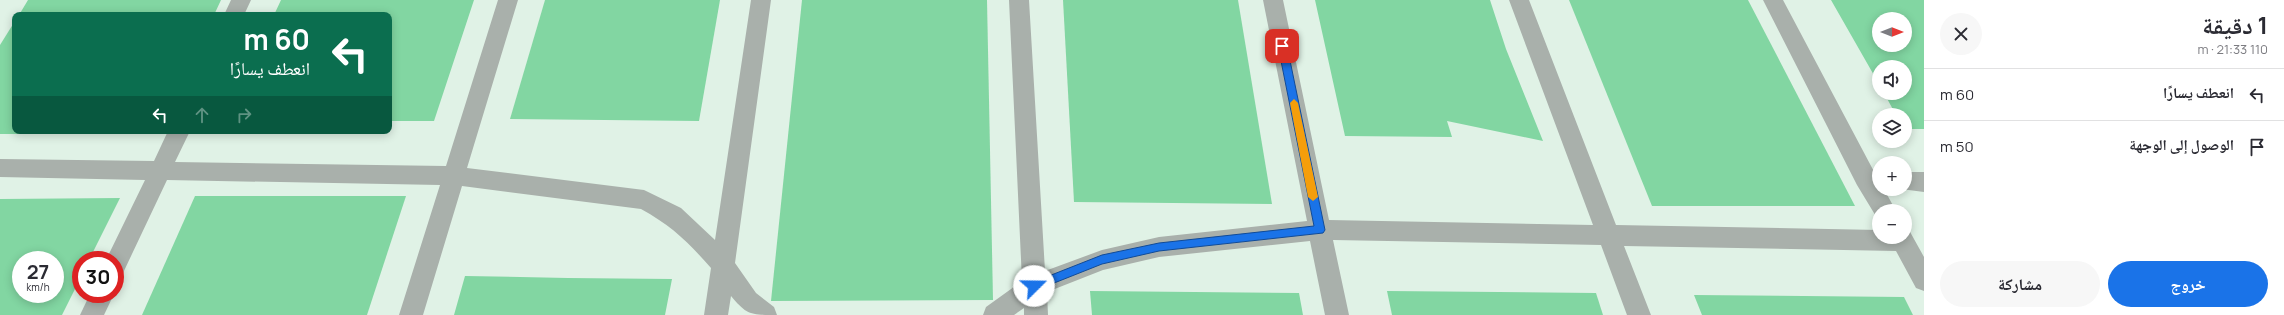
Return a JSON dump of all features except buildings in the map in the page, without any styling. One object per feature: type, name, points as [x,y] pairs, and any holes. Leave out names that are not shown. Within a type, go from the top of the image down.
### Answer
[{"type":"street","points":[[235,12],[241,0]]},
{"type":"street","points":[[411,315],[508,0]]},
{"type":"street","points":[[716,315],[761,0]]},
{"type":"street","points":[[1019,0],[1036,315]]},
{"type":"street","points":[[1273,0],[1337,315]]},
{"type":"street","points":[[1519,0],[1639,315]]},
{"type":"street","points":[[1773,0],[1872,179]]},
{"type":"street","points":[[122,251],[178,134]]},
{"type":"street","points":[[0,168],[454,176],[644,200],[672,215],[698,237],[723,265],[748,300],[765,315]]},
{"type":"street","points":[[1912,181],[1924,182]]},
{"type":"street","points":[[994,315],[1034,286],[1102,260],[1159,247],[1320,230],[1872,239]]},
{"type":"street","points":[[1905,244],[1924,280]]},
{"type":"street","points":[[92,315],[98,303]]},
{"type":"slow traffic","points":[[1294,103],[1313,197]]},
{"type":"route","points":[[1034,286],[1102,260],[1159,247],[1320,230],[1282,46]]}]
